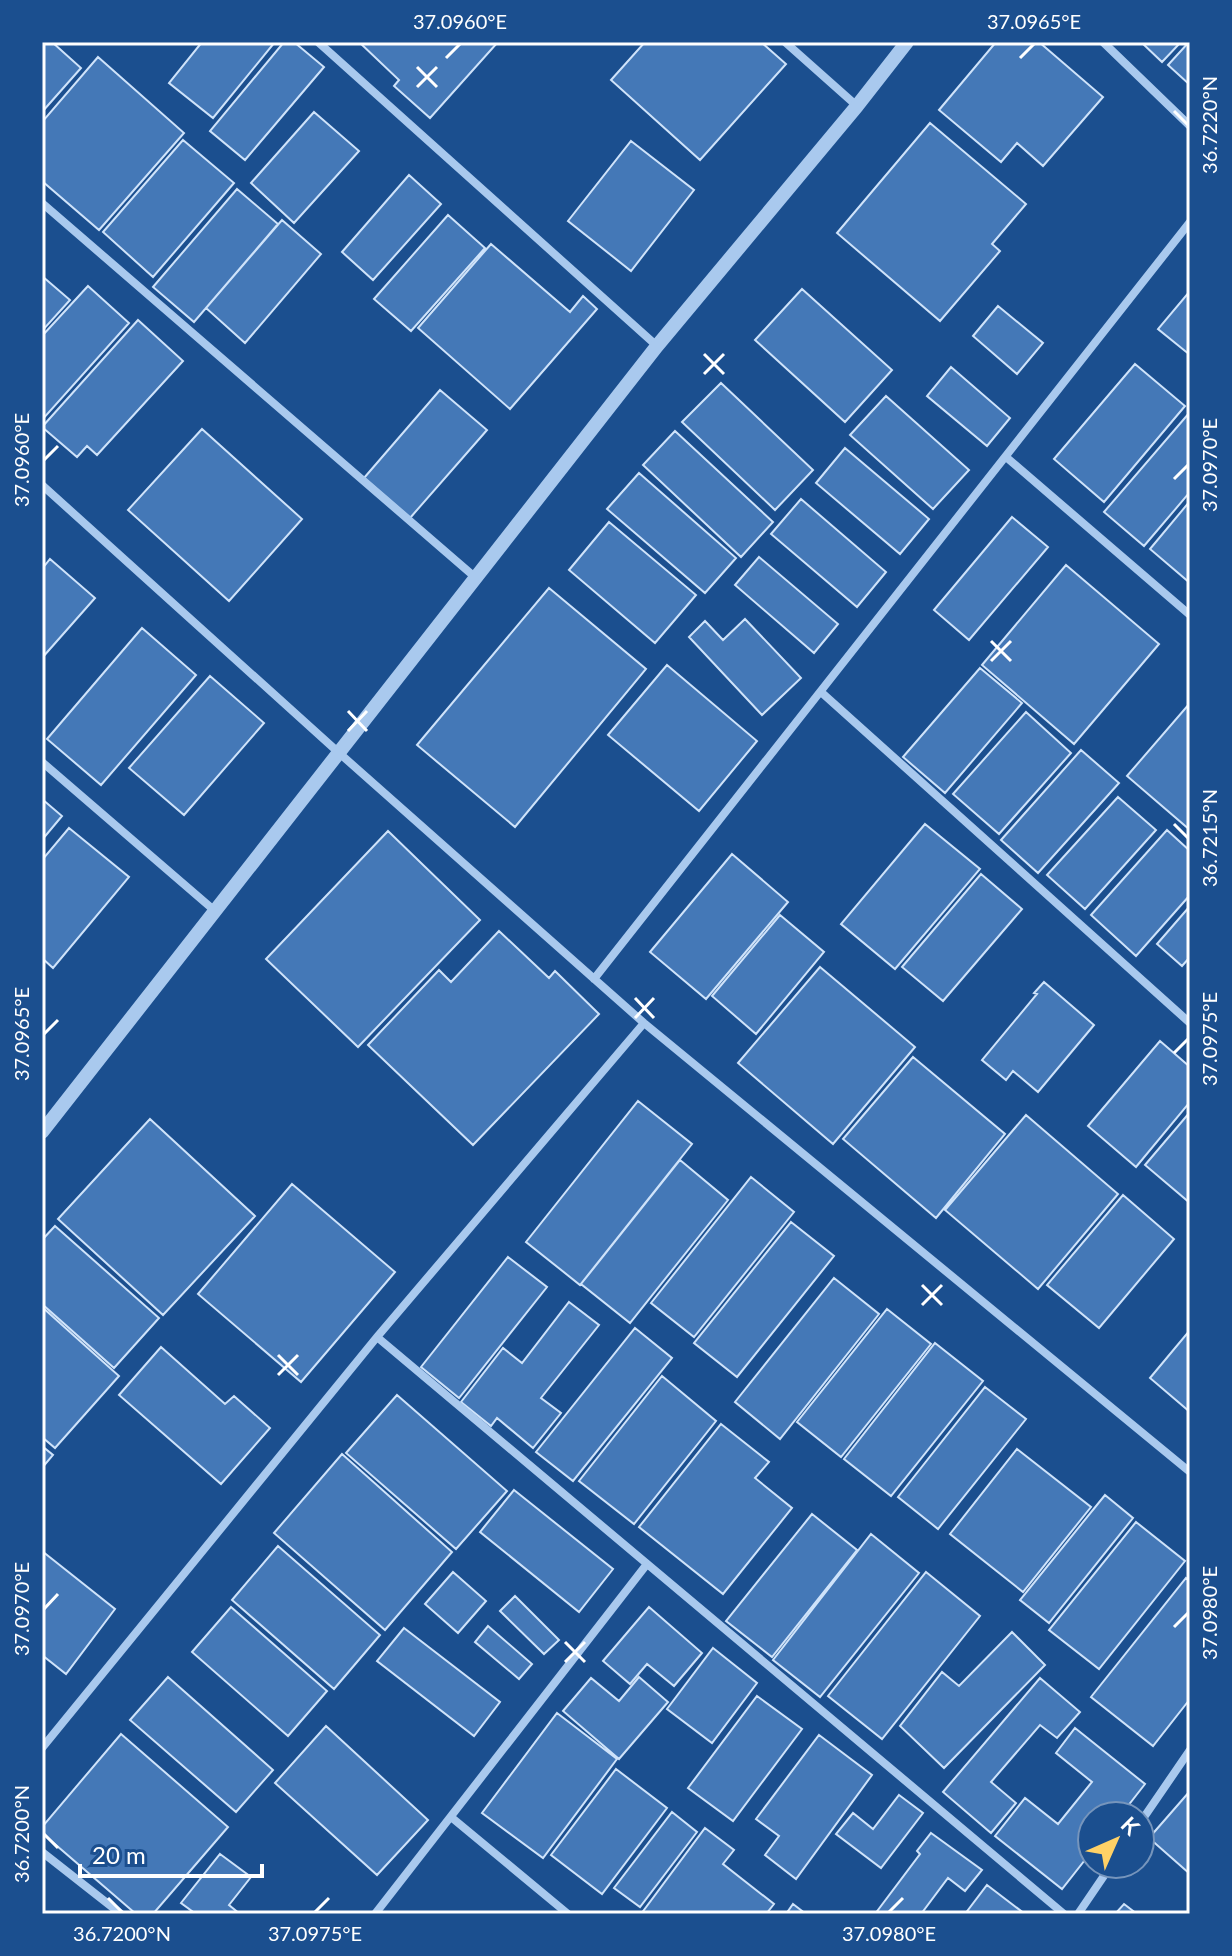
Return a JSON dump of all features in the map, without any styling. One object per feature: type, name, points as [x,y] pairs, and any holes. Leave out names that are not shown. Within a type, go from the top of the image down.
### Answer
[{"type":"street","points":[[318,42],[657,346]]},
{"type":"street","points":[[785,42],[857,106]]},
{"type":"street","points":[[42,1132],[657,346],[907,42]]},
{"type":"street","points":[[1103,42],[1190,126]]},
{"type":"street","points":[[42,203],[476,579]]},
{"type":"street","points":[[594,979],[1190,222]]},
{"type":"street","points":[[1006,457],[1190,615]]},
{"type":"street","points":[[42,485],[644,1023],[1190,1472]]},
{"type":"street","points":[[821,692],[1190,1023]]},
{"type":"street","points":[[42,762],[215,911]]},
{"type":"street","points":[[42,1748],[377,1337],[644,1023]]},
{"type":"street","points":[[377,1337],[1064,1914]]},
{"type":"street","points":[[375,1914],[647,1564]]},
{"type":"street","points":[[1156,1800],[1190,1750]]},
{"type":"street","points":[[451,1817],[568,1914]]},
{"type":"street","points":[[42,1852],[121,1914]]},
{"type":"street","points":[[1078,1914],[1101,1880]]},
{"type":"building","points":[[42,42],[52,42],[81,68],[42,112]]},
{"type":"building","points":[[202,42],[275,42],[213,118],[169,83]]},
{"type":"building","points":[[284,42],[294,42],[324,67],[245,160],[210,131]]},
{"type":"building","points":[[359,42],[498,42],[430,118],[394,86],[399,80]]},
{"type":"building","points":[[645,42],[761,42],[786,64],[700,160],[611,80]]},
{"type":"building","points":[[996,42],[1039,42],[1103,97],[1043,166],[1017,143],[1001,162],[939,110]]},
{"type":"building","points":[[1141,42],[1181,42],[1162,62]]},
{"type":"building","points":[[1190,42],[1190,85],[1168,65]]},
{"type":"building","points":[[98,57],[184,133],[99,230],[42,181],[42,122]]},
{"type":"building","points":[[314,112],[359,151],[294,223],[251,183]]},
{"type":"building","points":[[930,123],[1026,204],[992,244],[1000,251],[940,321],[837,233]]},
{"type":"building","points":[[183,140],[234,183],[153,277],[103,232]]},
{"type":"building","points":[[631,141],[694,190],[631,271],[568,221]]},
{"type":"building","points":[[409,175],[441,204],[373,280],[342,252]]},
{"type":"building","points":[[237,189],[278,224],[194,322],[153,287]]},
{"type":"building","points":[[448,215],[485,248],[411,331],[374,299]]},
{"type":"building","points":[[282,220],[321,254],[245,343],[206,308]]},
{"type":"building","points":[[491,244],[570,312],[583,296],[597,309],[510,409],[418,328]]},
{"type":"building","points":[[42,276],[70,300],[42,331]]},
{"type":"building","points":[[88,286],[129,323],[42,420],[42,336]]},
{"type":"building","points":[[802,289],[892,370],[845,422],[755,340]]},
{"type":"building","points":[[1190,291],[1190,355],[1158,329]]},
{"type":"building","points":[[998,306],[1043,343],[1017,374],[973,336]]},
{"type":"building","points":[[138,320],[183,361],[97,455],[87,446],[77,457],[42,427]]},
{"type":"building","points":[[1135,364],[1185,406],[1104,502],[1054,459]]},
{"type":"building","points":[[951,367],[1010,418],[987,446],[927,396]]},
{"type":"building","points":[[721,383],[813,470],[775,510],[682,422]]},
{"type":"building","points":[[440,390],[487,430],[410,518],[364,478]]},
{"type":"building","points":[[886,396],[969,470],[933,509],[850,435]]},
{"type":"building","points":[[1190,412],[1190,492],[1144,546],[1104,512]]},
{"type":"building","points":[[202,429],[302,519],[229,601],[128,510]]},
{"type":"building","points":[[675,431],[773,522],[741,557],[643,465]]},
{"type":"building","points":[[845,448],[929,519],[900,554],[816,483]]},
{"type":"building","points":[[639,473],[736,558],[705,593],[607,509]]},
{"type":"building","points":[[801,499],[886,572],[857,607],[771,534]]},
{"type":"building","points":[[1190,501],[1190,583],[1150,549]]},
{"type":"building","points":[[1012,517],[1048,547],[969,640],[934,610]]},
{"type":"building","points":[[609,522],[696,595],[655,643],[569,570]]},
{"type":"building","points":[[759,557],[838,624],[814,653],[735,585]]},
{"type":"building","points":[[50,559],[95,598],[42,658],[42,569]]},
{"type":"building","points":[[1066,565],[1159,644],[1074,744],[982,665]]},
{"type":"building","points":[[549,588],[646,669],[515,827],[417,745]]},
{"type":"building","points":[[745,619],[801,678],[762,715],[689,637],[705,621],[723,640]]},
{"type":"building","points":[[142,628],[196,675],[101,785],[47,739]]},
{"type":"building","points":[[667,665],[757,741],[699,811],[608,735]]},
{"type":"building","points":[[980,668],[1022,703],[945,793],[903,757]]},
{"type":"building","points":[[210,676],[264,723],[184,815],[129,768]]},
{"type":"building","points":[[1190,703],[1190,830],[1127,776]]},
{"type":"building","points":[[1026,712],[1071,753],[999,834],[953,794]]},
{"type":"building","points":[[1081,750],[1119,783],[1038,873],[1001,840]]},
{"type":"building","points":[[1118,797],[1156,830],[1085,909],[1047,875]]},
{"type":"building","points":[[42,799],[62,816],[42,840]]},
{"type":"building","points":[[925,824],[980,869],[895,969],[841,924]]},
{"type":"building","points":[[69,828],[129,877],[53,968],[42,958],[42,860]]},
{"type":"building","points":[[1167,830],[1190,851],[1190,895],[1136,956],[1091,915]]},
{"type":"building","points":[[388,831],[480,920],[358,1047],[266,959]]},
{"type":"building","points":[[732,854],[788,902],[706,999],[650,952]]},
{"type":"building","points":[[981,874],[1022,909],[943,1001],[902,967]]},
{"type":"building","points":[[1190,906],[1190,957],[1182,966],[1157,944]]},
{"type":"building","points":[[780,915],[824,952],[756,1034],[712,996]]},
{"type":"building","points":[[499,931],[549,978],[555,971],[599,1014],[473,1145],[368,1045],[439,970],[451,982]]},
{"type":"building","points":[[820,967],[915,1047],[833,1144],[738,1063]]},
{"type":"building","points":[[1044,982],[1094,1025],[1038,1092],[1013,1071],[1006,1080],[982,1060]]},
{"type":"building","points":[[1160,1041],[1190,1067],[1190,1102],[1136,1167],[1088,1126]]},
{"type":"building","points":[[913,1057],[1005,1134],[936,1218],[843,1139]]},
{"type":"building","points":[[638,1101],[692,1144],[580,1285],[526,1242]]},
{"type":"building","points":[[1190,1112],[1190,1203],[1145,1165]]},
{"type":"building","points":[[1026,1115],[1118,1194],[1038,1289],[945,1210]]},
{"type":"building","points":[[150,1119],[255,1216],[163,1315],[58,1219]]},
{"type":"building","points":[[680,1160],[728,1200],[630,1323],[581,1284]]},
{"type":"building","points":[[751,1177],[794,1212],[694,1337],[651,1303]]},
{"type":"building","points":[[292,1184],[395,1272],[301,1382],[198,1294]]},
{"type":"building","points":[[1123,1195],[1174,1239],[1099,1328],[1047,1285]]},
{"type":"building","points":[[791,1222],[834,1256],[737,1377],[694,1343]]},
{"type":"building","points":[[55,1226],[159,1318],[114,1368],[42,1304],[42,1240]]},
{"type":"building","points":[[508,1257],[547,1287],[459,1398],[421,1367]]},
{"type":"building","points":[[834,1278],[879,1314],[780,1439],[735,1402]]},
{"type":"building","points":[[569,1302],[599,1325],[541,1398],[561,1413],[533,1448],[497,1418],[491,1426],[461,1402],[503,1348],[522,1363]]},
{"type":"building","points":[[42,1307],[119,1376],[55,1448],[42,1437]]},
{"type":"building","points":[[887,1309],[931,1344],[841,1457],[797,1422]]},
{"type":"building","points":[[635,1328],[672,1358],[573,1481],[536,1452]]},
{"type":"building","points":[[1190,1330],[1190,1412],[1150,1378]]},
{"type":"building","points":[[935,1343],[983,1381],[891,1496],[844,1459]]},
{"type":"building","points":[[161,1347],[225,1404],[234,1396],[270,1428],[221,1484],[119,1395]]},
{"type":"building","points":[[662,1376],[716,1421],[634,1524],[579,1481]]},
{"type":"building","points":[[985,1387],[1026,1419],[938,1529],[898,1497]]},
{"type":"building","points":[[397,1395],[507,1491],[456,1549],[346,1453]]},
{"type":"building","points":[[721,1424],[769,1462],[755,1478],[792,1508],[723,1594],[639,1527]]},
{"type":"building","points":[[42,1446],[53,1455],[42,1468]]},
{"type":"building","points":[[1017,1449],[1091,1507],[1023,1592],[950,1534]]},
{"type":"building","points":[[342,1454],[452,1552],[385,1630],[274,1533]]},
{"type":"building","points":[[514,1490],[613,1569],[579,1612],[480,1532]]},
{"type":"building","points":[[1105,1495],[1133,1518],[1049,1623],[1020,1600]]},
{"type":"building","points":[[812,1514],[857,1550],[772,1657],[726,1621]]},
{"type":"building","points":[[1136,1522],[1185,1561],[1099,1669],[1049,1630]]},
{"type":"building","points":[[871,1534],[919,1573],[820,1697],[773,1660]]},
{"type":"building","points":[[278,1546],[380,1635],[334,1689],[232,1600]]},
{"type":"building","points":[[42,1551],[115,1609],[66,1674],[42,1655]]},
{"type":"building","points":[[453,1572],[486,1601],[458,1633],[425,1604]]},
{"type":"building","points":[[926,1572],[980,1616],[882,1739],[828,1696]]},
{"type":"building","points":[[1186,1578],[1190,1581],[1190,1699],[1153,1746],[1091,1697]]},
{"type":"building","points":[[515,1596],[559,1640],[544,1654],[500,1611]]},
{"type":"building","points":[[231,1607],[327,1691],[288,1736],[192,1652]]},
{"type":"building","points":[[649,1607],[702,1653],[674,1686],[647,1664],[630,1684],[603,1661]]},
{"type":"building","points":[[488,1626],[532,1664],[519,1679],[475,1642]]},
{"type":"building","points":[[404,1628],[500,1702],[474,1736],[377,1661]]},
{"type":"building","points":[[1012,1632],[1045,1665],[944,1768],[900,1726],[942,1672],[959,1686]]},
{"type":"building","points":[[713,1648],[757,1683],[712,1743],[667,1709]]},
{"type":"building","points":[[168,1677],[273,1770],[236,1812],[130,1720]]},
{"type":"building","points":[[639,1677],[668,1702],[619,1759],[563,1711],[591,1678],[619,1701]]},
{"type":"building","points":[[1040,1678],[1080,1712],[1057,1738],[1040,1725],[991,1782],[1016,1803],[991,1833],[943,1792]]},
{"type":"building","points":[[757,1696],[802,1729],[733,1821],[688,1788]]},
{"type":"building","points":[[557,1713],[617,1759],[543,1858],[482,1813]]},
{"type":"building","points":[[326,1726],[428,1820],[377,1875],[275,1783]]},
{"type":"building","points":[[1075,1728],[1145,1784],[1132,1800],[1077,1800],[1092,1782],[1056,1753]]},
{"type":"building","points":[[121,1734],[228,1827],[153,1914],[136,1914],[42,1833],[42,1827]]},
{"type":"building","points":[[819,1735],[872,1775],[796,1879],[765,1855],[779,1836],[756,1819]]},
{"type":"building","points":[[616,1769],[667,1808],[602,1894],[551,1855]]},
{"type":"building","points":[[1190,1791],[1190,1874],[1156,1844],[1156,1830]]},
{"type":"building","points":[[899,1795],[923,1813],[881,1868],[836,1834],[853,1813],[873,1829]]},
{"type":"building","points":[[1025,1798],[1058,1824],[1076,1802],[1076,1871],[1062,1889],[995,1836]]},
{"type":"building","points":[[672,1812],[697,1832],[640,1907],[614,1888]]},
{"type":"building","points":[[705,1828],[734,1850],[723,1864],[774,1904],[766,1914],[641,1914]]},
{"type":"building","points":[[931,1833],[982,1870],[965,1891],[948,1878],[921,1914],[875,1914],[920,1854],[917,1851]]},
{"type":"building","points":[[220,1854],[251,1877],[229,1905],[240,1914],[196,1914],[181,1903]]},
{"type":"building","points":[[987,1885],[1025,1914],[965,1914]]},
{"type":"building","points":[[793,1904],[806,1914],[786,1914]]},
{"type":"building","points":[[1124,1904],[1137,1914],[1115,1914]]}]
